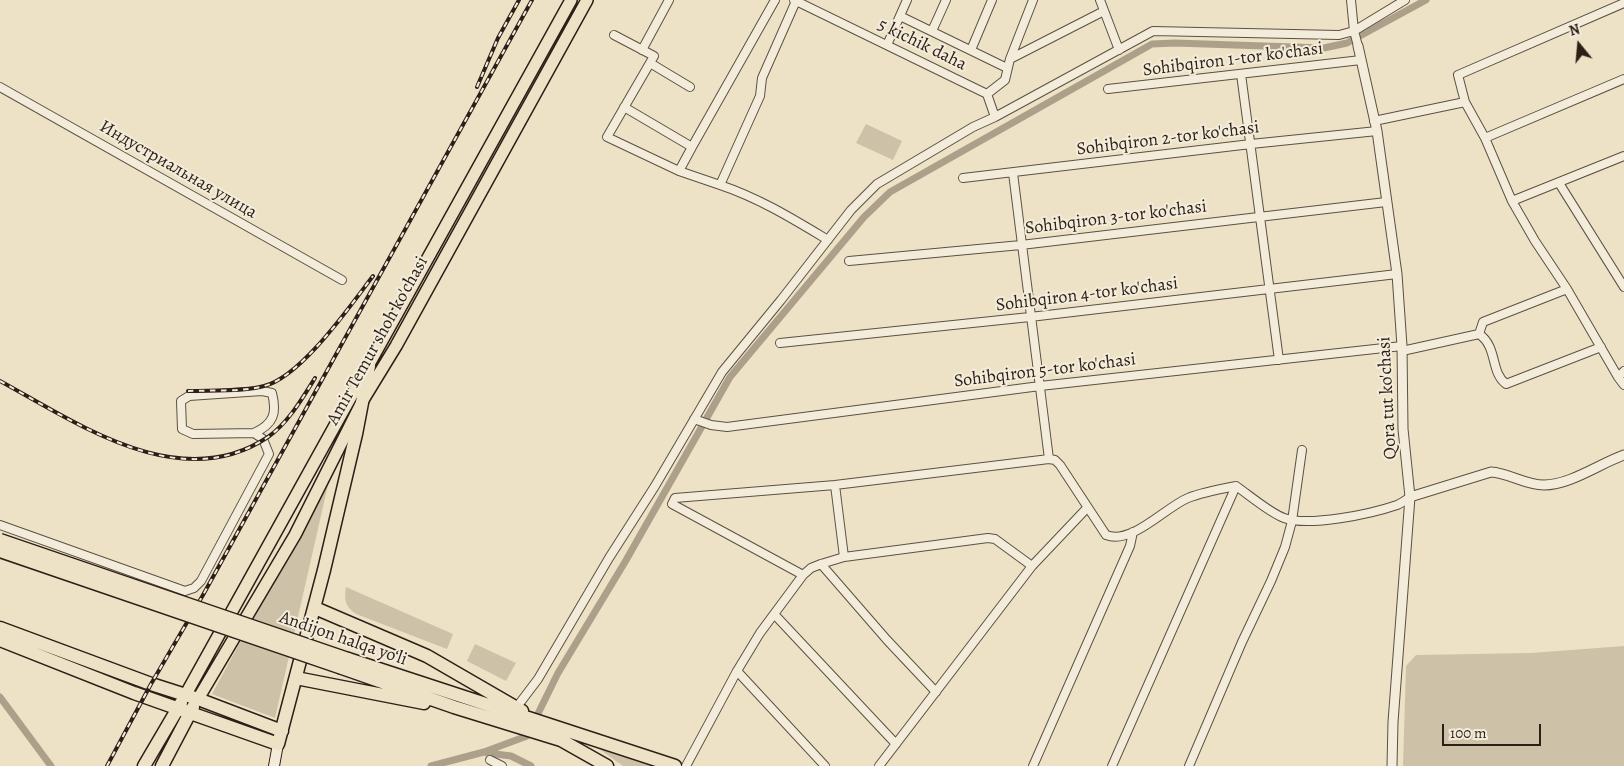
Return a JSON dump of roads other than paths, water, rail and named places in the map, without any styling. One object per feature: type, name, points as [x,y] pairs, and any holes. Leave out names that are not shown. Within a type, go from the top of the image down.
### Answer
[{"type":"highway","points":[[280,738],[315,608],[363,400],[369,366]]},
{"type":"highway","name":"Andijon halqa yo‘li","points":[[0,540],[345,663],[454,707],[560,740],[608,766]]},
{"type":"highway","name":"Andijon halqa yo‘li","points":[[0,551],[345,663],[676,766]]},
{"type":"highway","points":[[315,608],[427,656],[546,724]]},
{"type":"highway","points":[[0,628],[151,684],[198,698],[280,738]]},
{"type":"highway","points":[[0,640],[184,711],[280,738]]},
{"type":"highway","points":[[296,678],[404,700],[454,707]]},
{"type":"highway","points":[[162,766],[184,711],[186,694]]},
{"type":"highway","points":[[144,766],[184,711],[198,698]]},
{"type":"main road","name":"Amir Temur shoh ko'chasi","points":[[186,694],[572,0]]},
{"type":"main road","name":"Amir Temur shoh ko'chasi","points":[[198,698],[295,535],[363,400],[396,346],[588,0]]},
{"type":"main road","points":[[274,766],[280,738]]},
{"type":"street","points":[[642,50],[668,0]]},
{"type":"street","points":[[679,171],[775,0]]},
{"type":"street","points":[[887,45],[907,0]]},
{"type":"street","points":[[932,32],[946,0]]},
{"type":"street","points":[[971,50],[992,0]]},
{"type":"street","points":[[995,117],[987,94],[1005,80],[1008,64],[1033,0]]},
{"type":"street","points":[[1100,0],[1119,50]]},
{"type":"street","name":"Qora tut ko'chasi","points":[[1351,0],[1354,31],[1377,131],[1397,274],[1402,349],[1403,429],[1410,497],[1393,722],[1392,766]]},
{"type":"street","points":[[516,708],[538,679],[608,558],[696,420],[722,372],[851,210],[877,184],[973,127],[995,117],[1153,31],[1339,35],[1354,31],[1405,0]]},
{"type":"street","points":[[720,185],[760,96],[762,78],[795,1]]},
{"type":"street","name":"5 kichik daha","points":[[795,1],[987,94]]},
{"type":"street","points":[[1624,3],[1458,75],[1465,102],[1485,138],[1512,201],[1535,242],[1567,288],[1601,347],[1621,374],[1624,386]]},
{"type":"street","points":[[900,16],[971,50],[1008,64],[1104,11]]},
{"type":"street","points":[[614,35],[654,56],[607,137],[679,171],[743,193],[768,205],[828,240]]},
{"type":"street","name":"Sohibqiron 1-tor ko'chasi","points":[[1108,89],[1362,60]]},
{"type":"street","points":[[650,63],[690,87]]},
{"type":"street","points":[[1241,74],[1279,360]]},
{"type":"street","points":[[1485,138],[1624,80]]},
{"type":"street","name":"Индустриальная улица","points":[[0,87],[342,280]]},
{"type":"street","points":[[1374,121],[1465,102]]},
{"type":"street","points":[[624,107],[692,147]]},
{"type":"street","name":"Sohibqiron 2-tor ko'chasi","points":[[963,178],[1377,131]]},
{"type":"street","points":[[1512,201],[1621,158],[1624,168]]},
{"type":"street","points":[[1013,173],[1049,459]]},
{"type":"street","points":[[1559,183],[1624,287]]},
{"type":"street","name":"Sohibqiron 3-tor ko'chasi","points":[[849,261],[1021,245],[1386,202]]},
{"type":"street","name":"Sohibqiron 4-tor ko'chasi","points":[[780,343],[1030,317],[1397,274]]},
{"type":"street","points":[[1567,288],[1484,322],[1480,334],[1487,340],[1500,380],[1506,384],[1601,347]]},
{"type":"street","name":"Sohibqiron 5-tor ko'chasi","points":[[696,420],[711,425],[727,427],[1040,386],[1279,360],[1402,349],[1480,334]]},
{"type":"street","points":[[0,525],[185,591],[194,588],[201,581],[269,454],[263,439],[254,433],[193,434],[182,429],[181,401],[189,396],[262,391],[272,393],[275,407],[273,417],[264,428],[254,433]]},
{"type":"street","points":[[1189,766],[1285,547],[1292,521],[1302,450]]},
{"type":"street","points":[[803,576],[672,504],[675,498],[835,485],[1049,459],[1055,460],[1060,465],[1106,535],[1118,538],[1134,532],[1188,498],[1236,486],[1281,517],[1292,521],[1324,519],[1361,514],[1399,504],[1410,497],[1490,472],[1503,473],[1522,481],[1543,485],[1562,482],[1624,455]]},
{"type":"street","points":[[835,485],[844,557]]},
{"type":"street","points":[[1112,766],[1236,486]]},
{"type":"street","points":[[879,766],[1032,566],[1087,508]]},
{"type":"street","points":[[1034,766],[1130,546],[1134,532]]},
{"type":"street","points":[[686,766],[736,671],[760,633],[811,568],[844,557],[988,538],[995,539],[1032,566]]},
{"type":"street","points":[[820,564],[936,692]]},
{"type":"street","points":[[774,614],[896,744]]},
{"type":"street","points":[[736,671],[826,766]]},
{"type":"street","points":[[490,760],[502,766]]},
{"type":"waterway","points":[[431,766],[484,752],[527,736],[558,673],[625,562],[730,377],[864,217],[890,192],[1152,44],[1175,43],[1324,48],[1347,43],[1426,0]]},
{"type":"waterway","points":[[0,697],[51,766]]},
{"type":"waterway","points":[[487,753],[511,756],[531,766]]},
{"type":"railway","points":[[477,87],[498,38],[519,0]]},
{"type":"railway","points":[[107,766],[532,0]]},
{"type":"railway","points":[[188,391],[256,388],[278,380],[309,355],[324,339],[373,276]]},
{"type":"railway","points":[[0,381],[95,433],[130,447],[165,456],[200,459],[234,453],[268,437],[288,418],[315,378]]}]
